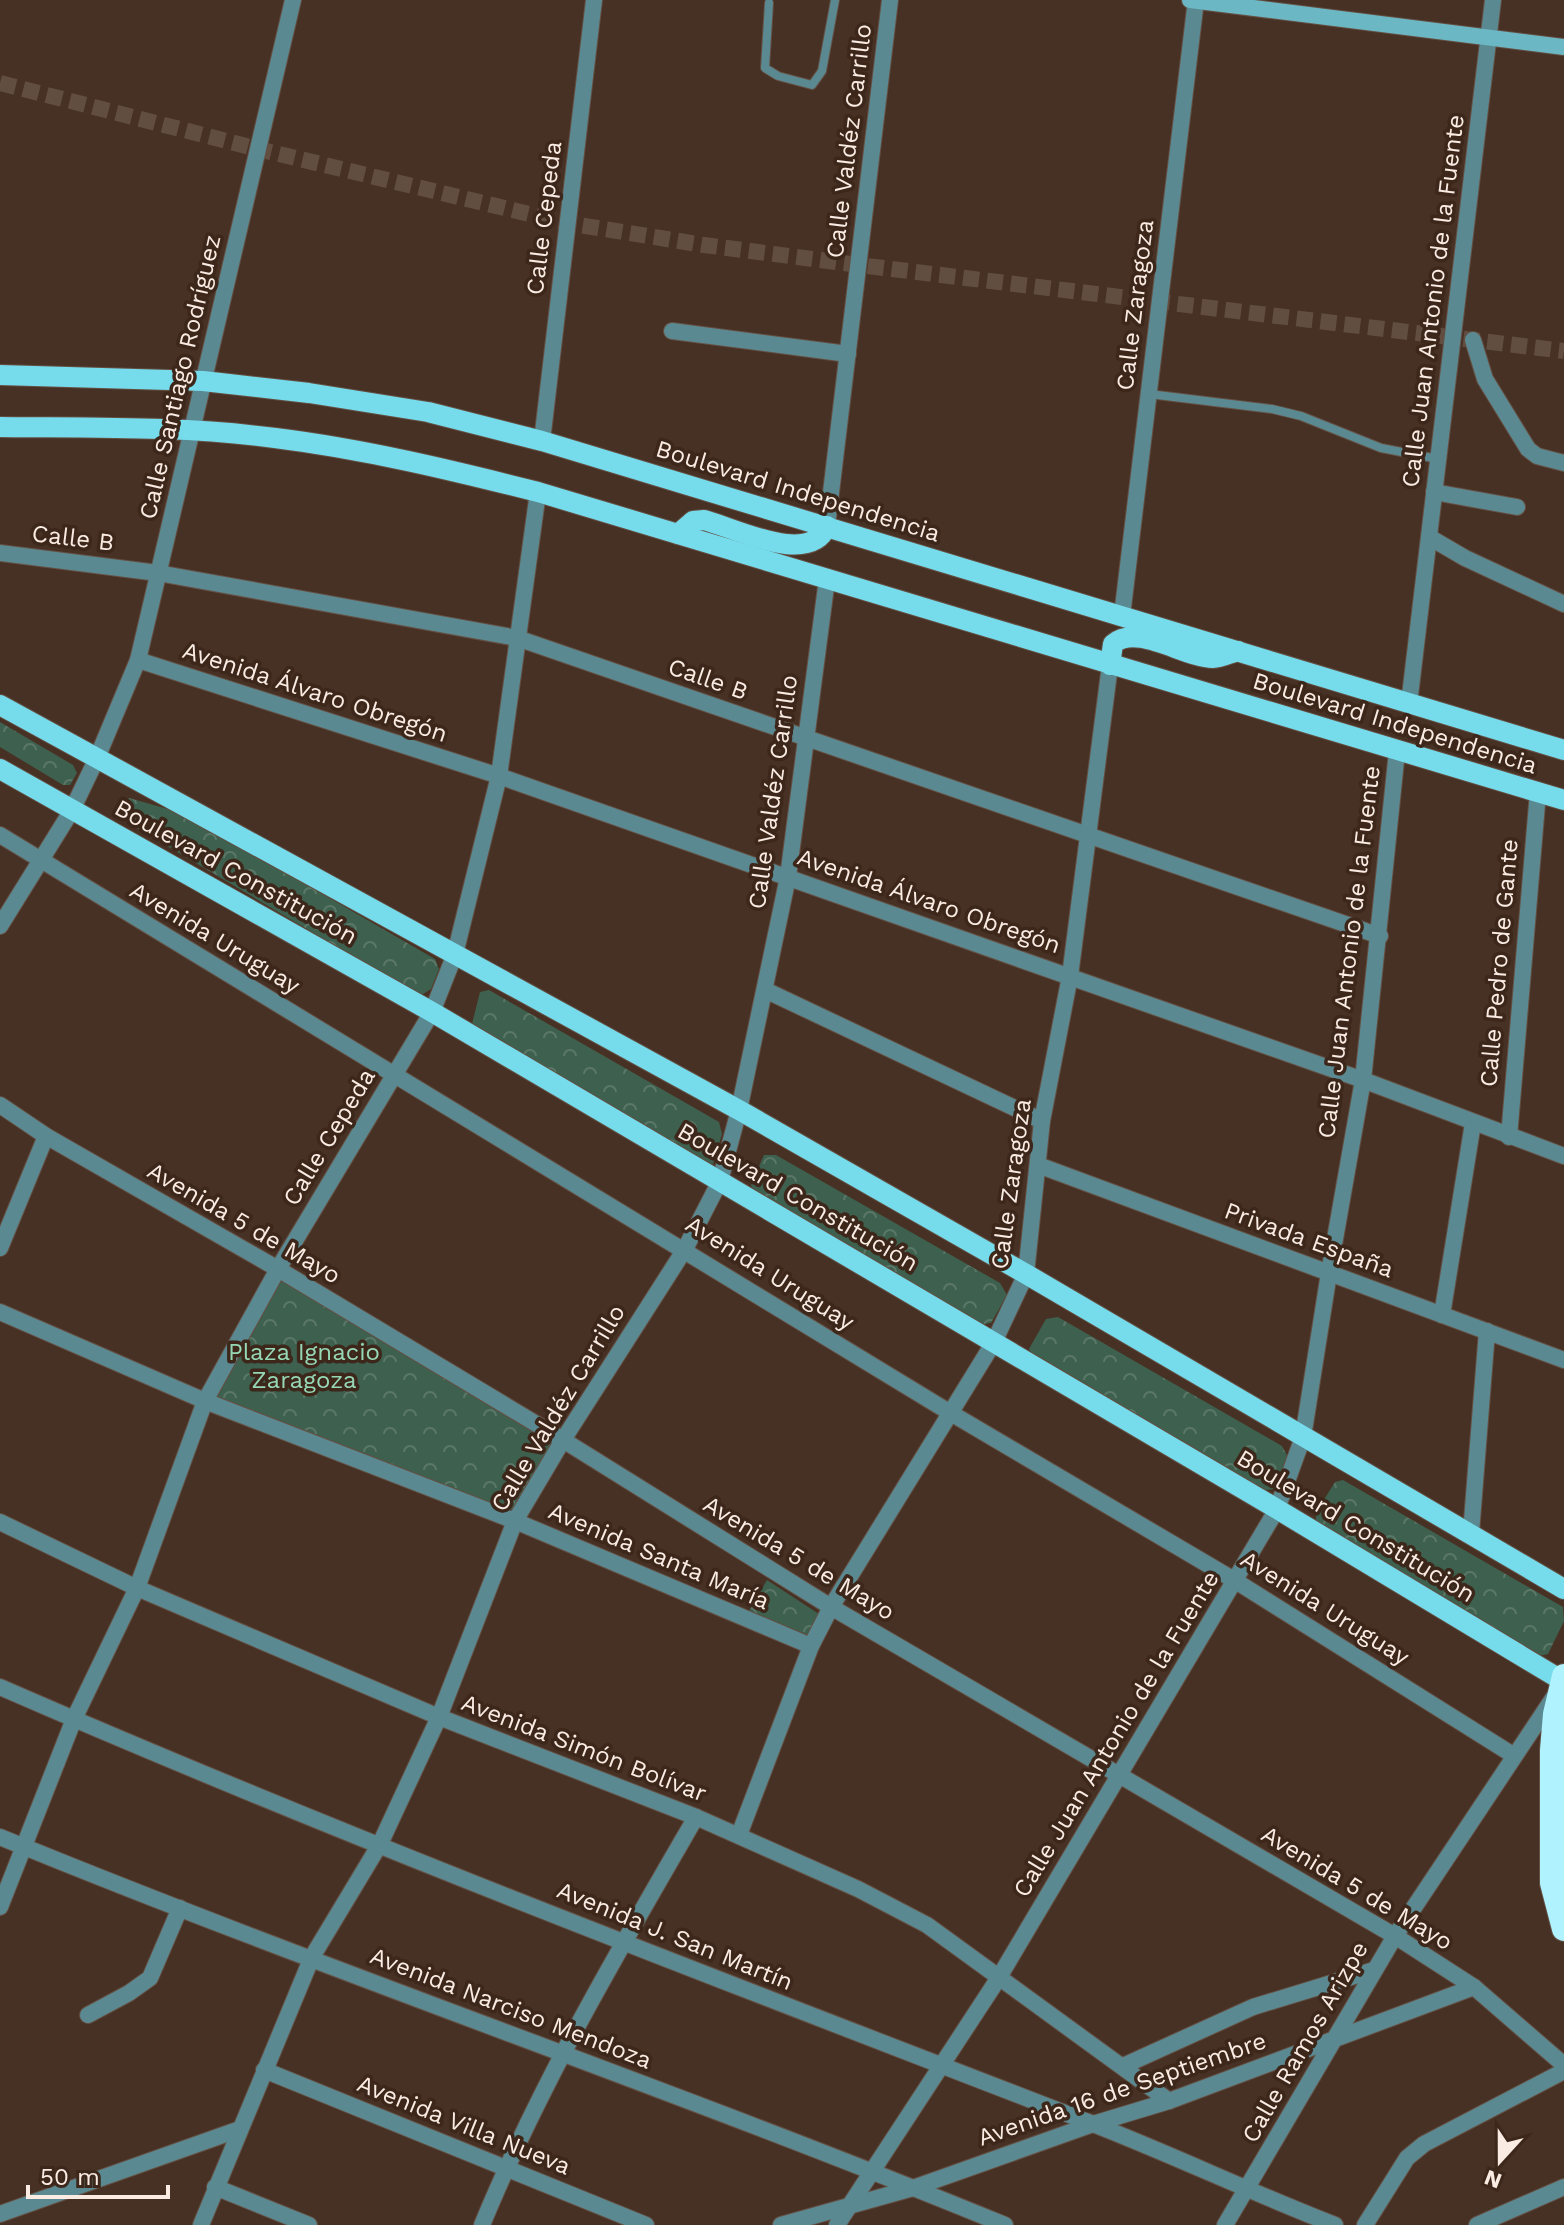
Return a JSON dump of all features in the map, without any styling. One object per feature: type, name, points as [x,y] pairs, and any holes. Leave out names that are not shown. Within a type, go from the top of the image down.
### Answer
[{"type":"highway","points":[[1563,1680],[1555,1714],[1552,1750],[1552,1883],[1564,1929]]},
{"type":"main road","name":"Boulevard Independencia","points":[[0,375],[203,381],[309,393],[428,412],[542,441],[1564,750]]},
{"type":"main road","name":"Boulevard Independencia","points":[[0,427],[193,430],[347,449],[445,469],[538,492],[1564,800]]},
{"type":"main road","points":[[678,534],[693,521],[704,520],[795,547],[814,542],[824,534],[827,526]]},
{"type":"main road","points":[[1110,665],[1113,644],[1127,637],[1212,658],[1238,651]]},
{"type":"main road","name":"Boulevard Constitución","points":[[0,705],[739,1110],[1564,1589]]},
{"type":"main road","name":"Boulevard Constitución","points":[[0,769],[432,1012],[1563,1680]]},
{"type":"street","name":"Calle Santiago Rodríguez","points":[[0,926],[72,810],[138,660],[293,0]]},
{"type":"street","name":"Calle Cepeda","points":[[542,441],[594,0]]},
{"type":"street","name":"Calle Valdéz Carrillo","points":[[827,526],[890,0]]},
{"type":"street","points":[[1194,0],[1564,47]]},
{"type":"street","name":"Calle Zaragoza","points":[[1122,616],[1194,0]]},
{"type":"street","name":"Calle Juan Antonio de la Fuente","points":[[1409,704],[1493,0]]},
{"type":"street","points":[[672,331],[848,354]]},
{"type":"street","points":[[1473,340],[1485,379],[1528,449],[1537,456],[1559,462]]},
{"type":"street","name":"Calle Cepeda","points":[[0,1907],[74,1719],[137,1588],[205,1401],[278,1269],[432,1012],[455,954],[499,776],[538,492]]},
{"type":"street","points":[[1434,492],[1517,507]]},
{"type":"street","points":[[1429,537],[1465,558],[1564,604]]},
{"type":"street","name":"Calle B","points":[[0,553],[158,573],[517,638],[1380,936]]},
{"type":"street","name":"Calle Valdéz Carrillo","points":[[201,2225],[312,1957],[380,1844],[439,1717],[515,1521],[685,1249],[720,1181],[739,1110],[788,877],[827,579]]},
{"type":"street","name":"Avenida Álvaro Obregón","points":[[138,660],[499,776],[1363,1080],[1564,1156]]},
{"type":"street","name":"Calle Zaragoza","points":[[739,1835],[811,1646],[831,1607],[994,1342],[1026,1274],[1042,1121],[1070,976],[1110,665]]},
{"type":"street","name":"Calle Juan Antonio de la Fuente","points":[[837,2225],[998,1979],[1277,1509],[1303,1437],[1363,1080],[1397,751]]},
{"type":"street","name":"Calle Pedro de Gante","points":[[1509,1137],[1538,792]]},
{"type":"street","name":"Avenida Uruguay","points":[[0,835],[949,1412],[1234,1580],[1513,1755]]},
{"type":"street","points":[[765,990],[1042,1121]]},
{"type":"street","name":"Avenida 5 de Mayo","points":[[0,1105],[46,1136],[278,1269],[563,1440],[831,1607],[1395,1936],[1474,1987],[1564,2068]]},
{"type":"street","points":[[1442,1315],[1473,1123]]},
{"type":"street","points":[[0,1248],[46,1136]]},
{"type":"street","name":"Privada España","points":[[1038,1165],[1564,1360]]},
{"type":"street","name":"Avenida Santa María","points":[[0,1312],[205,1401],[515,1521],[811,1646]]},
{"type":"street","points":[[1471,1533],[1487,1331]]},
{"type":"street","name":"Avenida Simón Bolívar","points":[[0,1522],[137,1588],[439,1717],[696,1817],[858,1889],[927,1925],[1169,2101]]},
{"type":"street","name":"Calle Ramos Arizpe","points":[[1225,2225],[1395,1936],[1563,1680]]},
{"type":"street","name":"Avenida J. San Martín","points":[[0,1687],[623,1942],[1093,2124],[1335,2225]]},
{"type":"street","points":[[482,2225],[561,2054],[696,1817]]},
{"type":"street","name":"Avenida Narciso Mendoza","points":[[0,1837],[1005,2225]]},
{"type":"street","points":[[88,2015],[150,1978],[180,1908]]},
{"type":"street","points":[[1123,2066],[1253,2007],[1374,1970]]},
{"type":"street","name":"Avenida 16 de Septiembre","points":[[781,2225],[913,2188],[1093,2124],[1169,2101],[1474,1987]]},
{"type":"street","points":[[1365,2225],[1407,2158],[1424,2144],[1564,2068]]},
{"type":"street","name":"Avenida Villa Nueva","points":[[264,2070],[646,2225]]},
{"type":"street","points":[[0,2214],[240,2129]]},
{"type":"street","points":[[215,2187],[309,2225]]},
{"type":"street","points":[[1477,2225],[1564,2187]]},
{"type":"lane","points":[[769,3],[765,68],[778,76],[812,85],[822,71],[835,0]]},
{"type":"lane","points":[[1149,394],[1272,409],[1301,416],[1381,448],[1438,459]]},
{"type":"green space","points":[[0,722],[73,765],[77,773],[70,785],[63,785],[0,747]]},
{"type":"green space","points":[[129,798],[182,813],[435,959],[439,969],[431,989],[420,996],[128,823],[122,817]]},
{"type":"green space","points":[[489,990],[719,1122],[722,1134],[713,1164],[704,1163],[472,1024],[480,992]]},
{"type":"green space","points":[[764,1155],[776,1155],[1000,1283],[1007,1295],[991,1323],[978,1325],[754,1193],[751,1185]]},
{"type":"green space","name":"Plaza Ignacio Zaragoza","points":[[278,1270],[561,1440],[515,1520],[205,1401]]},
{"type":"green space","points":[[1058,1317],[1282,1446],[1289,1459],[1273,1489],[1260,1491],[1034,1358],[1029,1349],[1046,1319]]},
{"type":"green space","points":[[1343,1480],[1563,1607],[1564,1621],[1548,1654],[1539,1656],[1315,1524],[1317,1511],[1335,1482]]},
{"type":"green space","points":[[767,1580],[822,1616],[810,1636],[749,1611]]},
{"type":"tunnel","points":[[0,83],[567,223],[859,265],[1564,351]]}]
